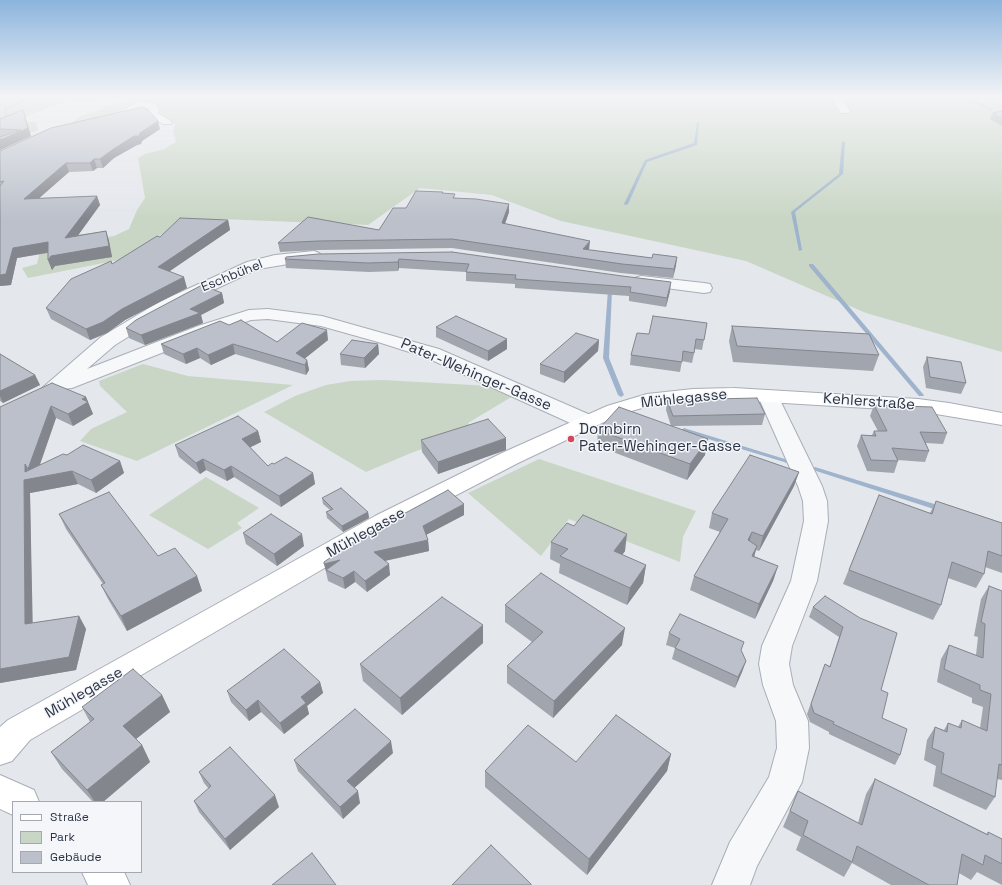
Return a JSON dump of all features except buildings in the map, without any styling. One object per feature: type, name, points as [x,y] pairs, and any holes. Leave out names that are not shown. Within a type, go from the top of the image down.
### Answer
[{"type":"street","name":"Eschbühel","points":[[51,389],[87,358],[127,328],[165,306],[212,283],[253,265],[275,260],[330,255]]},
{"type":"street","points":[[629,280],[704,288]]},
{"type":"street","name":"Pater-Wehinger-Gasse","points":[[34,398],[51,389],[204,330],[249,315],[268,314],[322,321],[432,353],[587,422]]},
{"type":"street","name":"Mühlegasse","points":[[6,736],[384,522],[503,462],[587,422],[614,410],[647,400],[693,395],[734,394]]},
{"type":"street","name":"Kehlerstraße","points":[[734,394],[918,405],[1002,419]]},
{"type":"street","points":[[731,885],[743,854],[785,782],[793,748],[792,721],[778,685],[774,664],[777,646],[804,581],[816,521],[815,501],[810,486],[768,396]]},
{"type":"street","points":[[0,792],[20,801]]},
{"type":"street","points":[[101,873],[111,885]]},
{"type":"green space","points":[[0,137],[20,137],[0,145]]},
{"type":"green space","points":[[175,137],[1002,137],[1002,352],[866,313],[746,261],[561,221],[492,195],[420,188],[368,225],[222,219],[193,221],[158,236],[129,258],[28,278],[22,268],[37,264],[40,251],[47,247],[114,236],[129,229],[137,210],[145,198],[138,158],[145,154],[164,149],[176,142]]},
{"type":"green space","points":[[143,364],[188,376],[293,385],[137,461],[80,441],[91,429],[127,412],[100,386],[99,381]]},
{"type":"green space","points":[[383,380],[490,386],[513,396],[468,423],[474,430],[411,453],[366,472],[264,412],[295,396],[326,385],[350,381]]},
{"type":"green space","points":[[539,459],[696,511],[683,537],[680,562],[569,519],[541,556],[468,493]]},
{"type":"green space","points":[[206,477],[259,508],[237,523],[242,528],[208,549],[149,515]]},
{"type":"waterway","points":[[626,204],[646,161],[696,144],[697,137]]},
{"type":"waterway","points":[[800,250],[793,212],[841,174],[843,142]]},
{"type":"waterway","points":[[811,265],[921,395]]},
{"type":"waterway","points":[[610,291],[606,358],[621,395]]},
{"type":"waterway","points":[[684,430],[786,461]]},
{"type":"waterway","points":[[815,469],[942,509]]},
{"type":"place","name":"Dornbirn Pater-Wehinger-Gasse","points":[[571,439]]}]
